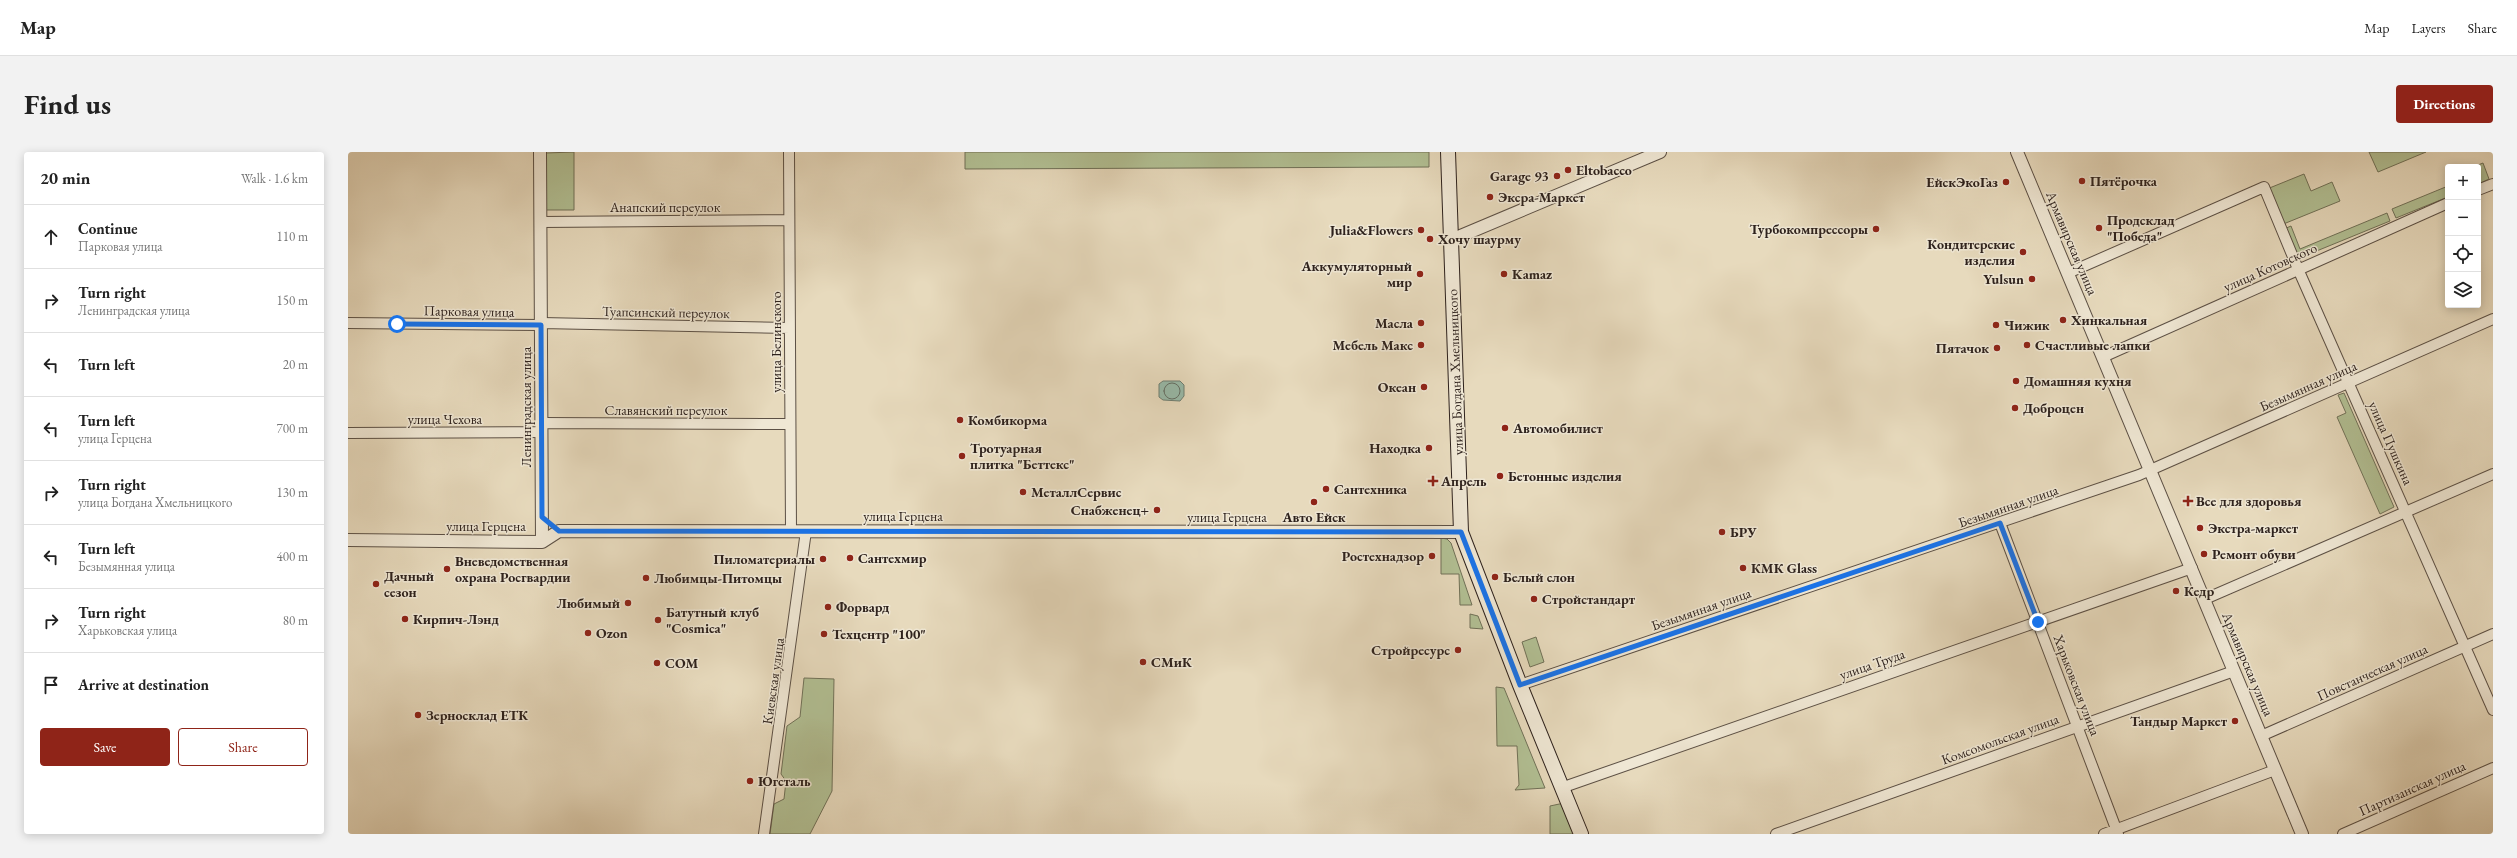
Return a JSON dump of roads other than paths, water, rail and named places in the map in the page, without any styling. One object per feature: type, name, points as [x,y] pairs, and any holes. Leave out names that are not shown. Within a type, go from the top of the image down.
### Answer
[{"type":"main road","name":"улица Богдана Хмельницкого","points":[[1448,152],[1461,532],[1520,685],[1581,834]]},
{"type":"street","name":"Ленинградская улица","points":[[540,152],[542,542]]},
{"type":"street","name":"улица Белинского","points":[[789,152],[790,531]]},
{"type":"street","points":[[1451,240],[1660,152]]},
{"type":"street","name":"Армавирская улица","points":[[2017,152],[2104,357],[2302,834]]},
{"type":"street","points":[[2481,189],[2493,184]]},
{"type":"street","name":"улица Пушкина","points":[[2068,272],[2264,187],[2298,269],[2493,710]]},
{"type":"street","name":"улица Котовского","points":[[2104,357],[2445,204]]},
{"type":"street","name":"Анапский переулок","points":[[541,222],[789,220]]},
{"type":"street","name":"Безымянная улица","points":[[1520,685],[2000,523],[2151,470],[2493,319]]},
{"type":"street","name":"Парковая улица","points":[[348,323],[541,324]]},
{"type":"street","name":"Туапсинский переулок","points":[[541,324],[790,328]]},
{"type":"street","name":"Славянский переулок","points":[[541,428],[790,424]]},
{"type":"street","name":"улица Чехова","points":[[348,433],[541,428]]},
{"type":"street","points":[[2205,600],[2405,511],[2493,474]]},
{"type":"street","points":[[542,517],[559,531]]},
{"type":"street","name":"Харьковская улица","points":[[2000,523],[2118,832]]},
{"type":"street","name":"улица Герцена","points":[[348,540],[542,542],[559,531],[1461,532]]},
{"type":"street","name":"Киевская улица","points":[[764,834],[806,531]]},
{"type":"street","name":"улица Труда","points":[[1561,788],[2192,568]]},
{"type":"street","name":"Повстанческая улица","points":[[2262,736],[2493,634]]},
{"type":"street","name":"Комсомольская улица","points":[[1776,834],[2234,670]]},
{"type":"street","name":"Партизанская улица","points":[[2343,834],[2493,768]]},
{"type":"street","points":[[2104,834],[2118,832],[2275,770]]},
{"type":"water","points":[[1163,381],[1180,381],[1184,385],[1184,396],[1180,401],[1163,400],[1159,397],[1159,384]]},
{"type":"place","name":"Eltobacco","points":[[1568,170]]},
{"type":"place","name":"Garage 93","points":[[1557,176]]},
{"type":"place","name":"Пятёрочка","points":[[2082,181]]},
{"type":"place","name":"ЕйскЭкоГаз","points":[[2006,182]]},
{"type":"place","name":"Эксра-Маркет","points":[[1490,197]]},
{"type":"place","name":"Продсклад \"Победа\"","points":[[2099,228]]},
{"type":"place","name":"Турбокомпрессоры","points":[[1876,229]]},
{"type":"place","name":"Julia&Flowers","points":[[1421,230]]},
{"type":"place","name":"Хочу шаурму","points":[[1430,239]]},
{"type":"place","name":"Кондитерские изделия","points":[[2023,252]]},
{"type":"place","name":"Аккумуляторный мир","points":[[1420,274]]},
{"type":"place","name":"Kamaz","points":[[1504,274]]},
{"type":"place","name":"Yulsun","points":[[2032,279]]},
{"type":"place","name":"Хинкальная","points":[[2063,320]]},
{"type":"place","name":"Масла","points":[[1421,323]]},
{"type":"place","name":"Чижик","points":[[1996,325]]},
{"type":"place","name":"Мебель Макс","points":[[1421,345]]},
{"type":"place","name":"Счастливые лапки","points":[[2027,345]]},
{"type":"place","name":"Пятачок","points":[[1997,348]]},
{"type":"place","name":"Домашняя кухня","points":[[2016,381]]},
{"type":"place","name":"Океан","points":[[1424,387]]},
{"type":"place","name":"Доброцен","points":[[2015,408]]},
{"type":"place","name":"Комбикорма","points":[[960,420]]},
{"type":"place","name":"Автомобилист","points":[[1505,428]]},
{"type":"place","name":"Находка","points":[[1429,448]]},
{"type":"place","name":"Тротуарная плитка \"Беттекс\"","points":[[962,456]]},
{"type":"place","name":"Бетонные изделия","points":[[1500,476]]},
{"type":"place","name":"Апрель","points":[[1433,481]]},
{"type":"place","name":"Сантехника","points":[[1326,489]]},
{"type":"place","name":"МеталлСервис","points":[[1023,492]]},
{"type":"place","name":"Все для здоровья","points":[[2188,501]]},
{"type":"place","name":"Авто Ейск","points":[[1314,502]]},
{"type":"place","name":"Снабженец+","points":[[1157,510]]},
{"type":"place","name":"Экстра-маркет","points":[[2200,528]]},
{"type":"place","name":"БРУ","points":[[1722,532]]},
{"type":"place","name":"Ремонт обуви","points":[[2204,554]]},
{"type":"place","name":"Ростехнадзор","points":[[1432,556]]},
{"type":"place","name":"Сантехмир","points":[[850,558]]},
{"type":"place","name":"Пиломатериалы","points":[[823,559]]},
{"type":"place","name":"КМК Glass","points":[[1743,568]]},
{"type":"place","name":"Вневедомственная охрана Росгвардии","points":[[447,569]]},
{"type":"place","name":"Белый слон","points":[[1495,577]]},
{"type":"place","name":"Любимцы-Питомцы","points":[[646,578]]},
{"type":"place","name":"Дачный сезон","points":[[376,584]]},
{"type":"place","name":"Кедр","points":[[2176,591]]},
{"type":"place","name":"Стройстандарт","points":[[1534,599]]},
{"type":"place","name":"Любимый","points":[[628,603]]},
{"type":"place","name":"Форвард","points":[[828,607]]},
{"type":"place","name":"Кирпич-Лэнд","points":[[405,619]]},
{"type":"place","name":"Батутный клуб \"Cosmica\"","points":[[658,620]]},
{"type":"place","name":"Ozon","points":[[588,633]]},
{"type":"place","name":"Техцентр \"100\"","points":[[824,634]]},
{"type":"place","name":"Стройресурс","points":[[1458,650]]},
{"type":"place","name":"СМиК","points":[[1143,662]]},
{"type":"place","name":"СОМ","points":[[657,663]]},
{"type":"place","name":"Зерносклад ЕТК","points":[[418,715]]},
{"type":"place","name":"Тандыр Маркет","points":[[2235,721]]},
{"type":"place","name":"Югсталь","points":[[750,781]]}]
